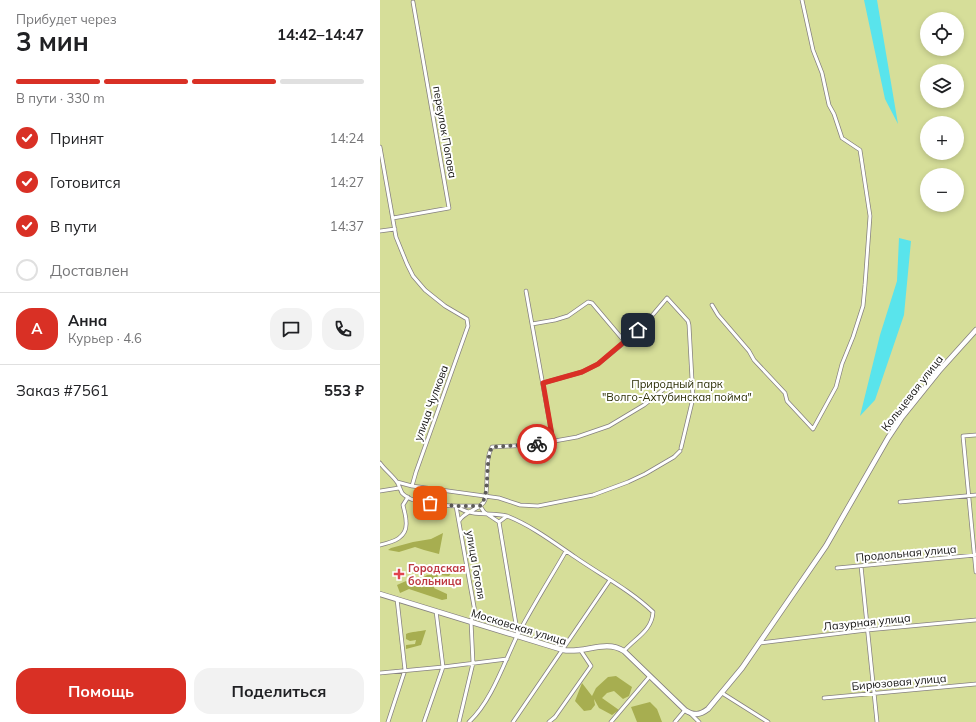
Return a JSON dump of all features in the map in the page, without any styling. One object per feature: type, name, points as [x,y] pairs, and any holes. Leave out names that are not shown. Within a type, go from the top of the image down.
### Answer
[{"type":"street","points":[[712,305],[718,315],[749,351],[754,360],[785,393],[787,401],[813,429],[836,387],[842,364],[863,306],[870,216],[860,150],[842,138],[830,105],[822,73],[813,50],[802,0]]},
{"type":"street","name":"переулок Попова","points":[[393,218],[449,208],[413,2]]},
{"type":"street","points":[[380,147],[395,230],[380,231]]},
{"type":"street","name":"улица Чулкова","points":[[395,230],[401,252],[414,276],[432,297],[467,319],[468,326],[412,486]]},
{"type":"street","points":[[526,291],[553,441]]},
{"type":"street","points":[[397,482],[412,486],[485,495],[520,505],[538,506],[593,495],[645,474],[674,457],[680,449],[693,398],[690,325],[667,298],[642,327],[605,360],[587,370],[566,378],[543,383]]},
{"type":"street","points":[[532,324],[568,316],[588,302],[592,303],[625,342]]},
{"type":"street","name":"Кольцевая улица","points":[[691,714],[702,713],[708,709],[742,668],[826,546],[888,438],[902,417],[939,371],[976,330]]},
{"type":"street","points":[[459,521],[467,512],[480,506],[485,499],[489,456],[492,447],[532,446],[577,437],[609,426],[644,405],[664,389]]},
{"type":"street","points":[[976,435],[962,436],[976,572]]},
{"type":"street","points":[[380,464],[397,482],[402,493],[408,497],[421,502],[456,506],[480,506]]},
{"type":"street","points":[[380,491],[399,488]]},
{"type":"street","points":[[900,502],[976,495]]},
{"type":"street","points":[[380,545],[397,540],[405,533],[406,522],[403,505],[408,497]]},
{"type":"street","points":[[456,506],[467,512],[507,516],[537,530],[629,593],[653,612],[653,618],[648,629],[624,650],[699,722]]},
{"type":"street","name":"улица Гоголя","points":[[456,506],[475,612],[471,621],[473,663],[459,722]]},
{"type":"street","points":[[480,506],[484,512],[499,522],[518,636]]},
{"type":"street","points":[[499,522],[507,516]]},
{"type":"street","points":[[469,722],[474,718],[490,693],[518,636],[566,550]]},
{"type":"street","name":"Продольная улица","points":[[837,568],[975,555]]},
{"type":"street","points":[[861,566],[877,722]]},
{"type":"street","points":[[513,722],[610,580]]},
{"type":"street","name":"Московская улица","points":[[380,594],[563,650],[572,652],[611,645],[624,650]]},
{"type":"street","points":[[388,722],[405,670],[396,598]]},
{"type":"street","points":[[424,722],[443,667],[436,611]]},
{"type":"street","name":"Лазурная улица","points":[[760,643],[867,630],[976,620]]},
{"type":"street","points":[[549,722],[555,717],[591,666],[581,651]]},
{"type":"street","points":[[380,673],[443,667],[508,658]]},
{"type":"street","points":[[611,722],[650,676]]},
{"type":"street","name":"Бирюзовая улица","points":[[824,698],[976,684]]},
{"type":"street","points":[[722,693],[768,722]]},
{"type":"street","points":[[675,722],[685,710]]},
{"type":"green space","name":"Природный парк \"Волго-Ахтубинская пойма\"","points":[[380,0],[976,0],[976,722],[380,722]]},
{"type":"green space","points":[[443,533],[439,554],[415,547],[399,552],[388,550],[413,542],[431,539]]},
{"type":"green space","points":[[434,565],[449,570],[454,570],[449,576],[438,575],[434,588],[447,594],[447,599],[442,600],[409,589],[400,593],[397,585],[406,581],[421,587],[422,578],[427,575],[431,575]]},
{"type":"green space","points":[[426,630],[421,645],[406,649],[406,645],[415,644],[416,640],[410,641],[406,639],[406,634]]},
{"type":"green space","points":[[616,676],[632,687],[629,696],[623,699],[614,691],[607,693],[602,698],[619,710],[612,715],[599,708],[594,699],[595,705],[591,710],[584,711],[575,701],[582,683],[592,696],[596,688],[608,677]]},
{"type":"green space","points":[[650,702],[657,709],[662,722],[637,722],[631,707]]},
{"type":"water","points":[[864,0],[877,0],[898,124],[885,99]]},
{"type":"water","points":[[899,238],[911,241],[904,315],[875,400],[860,416],[880,335],[897,281]]},
{"type":"way so far","points":[[430,503],[456,506],[480,506],[485,499],[489,456],[492,447],[532,446],[537,444]]},
{"type":"place","name":"Городская больница","points":[[399,574]]},
{"type":"route","points":[[537,444],[553,441],[543,383],[566,378],[598,364],[605,360],[638,330]]}]
